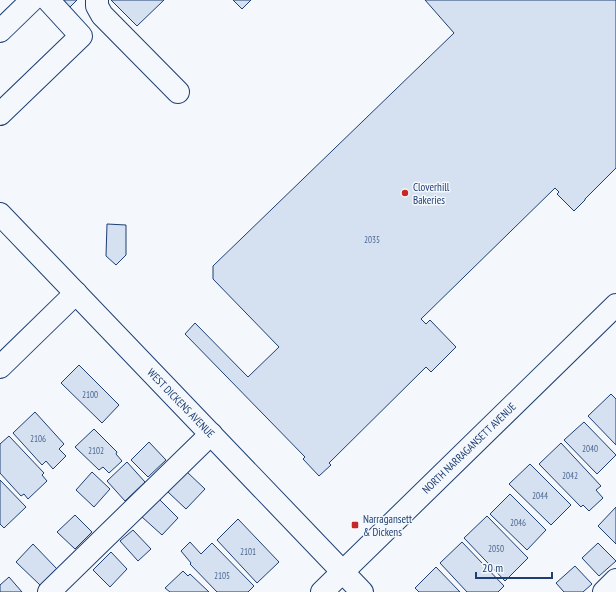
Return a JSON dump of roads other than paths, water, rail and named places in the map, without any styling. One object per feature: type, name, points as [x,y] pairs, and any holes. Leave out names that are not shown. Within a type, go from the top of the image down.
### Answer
[{"type":"street","points":[[0,31],[32,0]]},
{"type":"street","points":[[0,114],[81,36],[48,0]]},
{"type":"street","points":[[97,0],[97,6],[102,15],[178,92]]},
{"type":"street","name":"WEST DICKENS AVENUE","points":[[0,214],[362,592]]},
{"type":"street","points":[[0,367],[76,293]]},
{"type":"street","name":"NORTH NARRAGANSETT AVENUE","points":[[322,592],[616,305]]},
{"type":"street","points":[[49,592],[211,434]]},
{"type":"street","points":[[604,592],[616,580]]},
{"type":"place","name":"Cloverhill Bakeries","points":[[405,193]]},
{"type":"place","name":"Narragansett & Dickens","points":[[355,525]]}]
